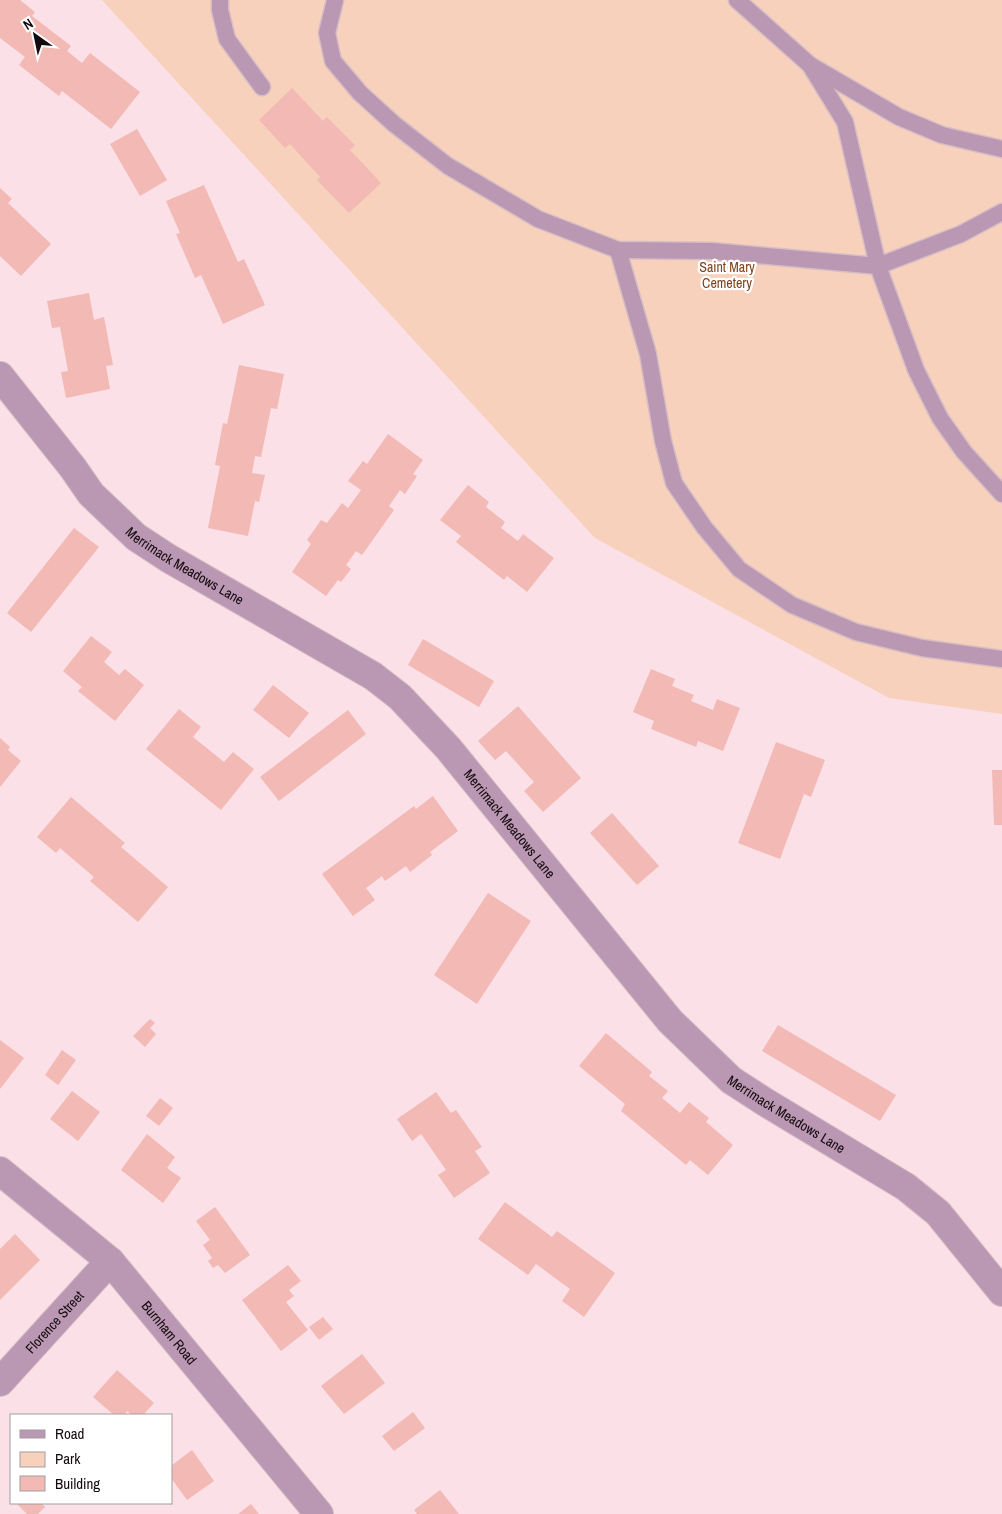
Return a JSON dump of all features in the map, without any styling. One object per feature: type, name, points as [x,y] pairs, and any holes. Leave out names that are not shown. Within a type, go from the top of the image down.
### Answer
[{"type":"street","name":"Merrimack Meadows Lane","points":[[0,376],[73,468],[91,494],[136,537],[168,558],[373,676],[400,697],[448,748],[670,1022],[738,1084],[906,1188],[932,1208],[1002,1292]]},
{"type":"street","name":"Burnham Road","points":[[0,1171],[110,1261],[319,1514]]},
{"type":"street","name":"Florence Street","points":[[0,1382],[110,1261]]},
{"type":"lane","points":[[220,0],[220,10],[227,39],[262,87]]},
{"type":"lane","points":[[335,0],[327,33],[333,60],[360,93],[394,124],[448,166],[538,219],[618,250],[712,251],[878,266],[961,234],[1002,212]]},
{"type":"lane","points":[[737,0],[810,65],[899,117],[942,135],[1002,148]]},
{"type":"lane","points":[[810,65],[845,122],[878,266],[916,370],[940,418],[964,452],[1002,494]]},
{"type":"lane","points":[[618,250],[648,354],[663,441],[674,483],[704,527],[738,569],[792,606],[856,632],[922,648],[1002,659]]},
{"type":"green space","name":"Saint Mary Cemetery","points":[[102,0],[1002,0],[1002,714],[889,698],[595,538]]},
{"type":"building","points":[[0,0],[20,0],[35,12],[32,16],[71,46],[67,51],[82,63],[90,53],[140,92],[111,129],[62,91],[59,96],[19,65],[25,57],[0,38]]},
{"type":"building","points":[[292,88],[323,121],[327,117],[355,145],[350,150],[381,183],[349,213],[317,180],[320,177],[290,144],[285,148],[259,120]]},
{"type":"building","points":[[137,129],[167,180],[140,196],[110,144]]},
{"type":"building","points":[[204,185],[238,262],[244,259],[265,305],[223,324],[201,275],[195,278],[176,234],[180,233],[166,201]]},
{"type":"building","points":[[0,188],[12,199],[8,203],[51,244],[21,276],[0,256]]},
{"type":"building","points":[[89,293],[94,320],[104,317],[113,365],[106,366],[110,389],[66,398],[61,372],[68,371],[60,327],[52,328],[47,301]]},
{"type":"building","points":[[239,365],[284,374],[277,409],[271,408],[261,457],[255,456],[252,473],[265,475],[259,502],[255,501],[248,536],[208,528],[220,466],[215,465],[223,423],[227,424]]},
{"type":"building","points":[[388,434],[423,460],[413,474],[417,476],[405,494],[400,490],[389,506],[394,510],[362,555],[356,551],[346,565],[351,569],[341,582],[338,580],[326,596],[292,572],[311,544],[307,540],[321,520],[327,523],[342,503],[348,508],[361,490],[348,481],[363,461],[367,464]]},
{"type":"building","points":[[468,485],[489,502],[486,507],[505,522],[501,528],[518,541],[523,534],[554,558],[527,592],[507,576],[504,580],[456,542],[461,536],[440,520]]},
{"type":"building","points":[[74,528],[99,547],[31,632],[7,613]]},
{"type":"building","points":[[91,636],[112,652],[104,662],[119,675],[125,669],[144,685],[115,721],[78,691],[82,687],[63,671]]},
{"type":"building","points":[[423,639],[494,681],[479,707],[408,665]]},
{"type":"building","points":[[651,669],[675,679],[672,686],[694,695],[691,701],[713,710],[717,699],[740,708],[723,751],[698,741],[696,747],[651,729],[654,721],[633,712]]},
{"type":"building","points":[[273,685],[309,713],[289,738],[253,710]]},
{"type":"building","points":[[518,706],[581,778],[543,812],[524,791],[534,782],[506,751],[495,760],[478,741]]},
{"type":"building","points":[[179,709],[201,727],[193,737],[224,762],[233,752],[254,769],[221,810],[146,749]]},
{"type":"building","points":[[348,710],[366,734],[279,801],[260,777]]},
{"type":"building","points":[[0,738],[10,747],[8,750],[21,761],[0,787]]},
{"type":"building","points":[[776,742],[825,760],[811,797],[804,794],[780,859],[738,843]]},
{"type":"building","points":[[992,770],[1002,770],[1002,825],[994,825]]},
{"type":"building","points":[[433,796],[458,831],[430,852],[432,855],[410,872],[406,866],[385,881],[382,876],[366,888],[375,900],[353,916],[322,874],[414,806],[416,809]]},
{"type":"building","points":[[71,797],[125,843],[121,847],[168,887],[138,922],[90,881],[94,877],[60,848],[56,853],[37,837]]},
{"type":"building","points":[[612,813],[659,866],[637,885],[590,833]]},
{"type":"building","points":[[488,893],[531,921],[477,1004],[434,975]]},
{"type":"building","points":[[150,1019],[155,1023],[150,1028],[156,1034],[145,1047],[133,1036]]},
{"type":"building","points":[[778,1025],[896,1095],[880,1121],[762,1051]]},
{"type":"building","points":[[606,1033],[652,1072],[649,1076],[668,1091],[662,1098],[680,1113],[689,1102],[709,1118],[706,1122],[733,1145],[708,1175],[690,1160],[686,1165],[621,1111],[625,1104],[579,1066]]},
{"type":"building","points":[[0,1040],[24,1058],[0,1089]]},
{"type":"building","points":[[62,1050],[76,1060],[58,1085],[45,1075]]},
{"type":"building","points":[[72,1091],[100,1112],[78,1141],[50,1119]]},
{"type":"building","points":[[436,1092],[451,1113],[456,1110],[482,1147],[475,1151],[490,1173],[454,1198],[438,1175],[446,1170],[421,1134],[412,1141],[397,1119]]},
{"type":"building","points":[[160,1098],[173,1108],[159,1126],[146,1116]]},
{"type":"building","points":[[147,1134],[175,1157],[167,1168],[181,1178],[163,1203],[121,1170]]},
{"type":"building","points":[[505,1202],[552,1237],[557,1231],[615,1273],[584,1317],[562,1301],[570,1289],[536,1264],[528,1275],[478,1239]]},
{"type":"building","points":[[215,1207],[250,1255],[225,1273],[218,1265],[213,1268],[208,1261],[212,1258],[203,1245],[210,1240],[196,1221]]},
{"type":"building","points":[[15,1234],[40,1260],[0,1300],[0,1249]]},
{"type":"building","points":[[288,1265],[301,1281],[289,1290],[294,1296],[286,1302],[308,1330],[281,1351],[242,1300]]},
{"type":"building","points":[[323,1317],[333,1329],[319,1340],[309,1327]]},
{"type":"building","points":[[362,1354],[385,1383],[344,1414],[321,1386]]},
{"type":"building","points":[[117,1370],[154,1403],[144,1414],[131,1414],[127,1411],[125,1414],[113,1414],[93,1397]]},
{"type":"building","points":[[413,1412],[425,1428],[394,1451],[382,1436]]},
{"type":"building","points":[[192,1450],[214,1481],[187,1500],[172,1479],[172,1465]]},
{"type":"building","points":[[440,1490],[459,1514],[417,1514],[414,1510]]},
{"type":"building","points":[[17,1504],[42,1504],[45,1507],[38,1514],[27,1514]]},
{"type":"building","points":[[251,1504],[259,1514],[238,1514]]}]
